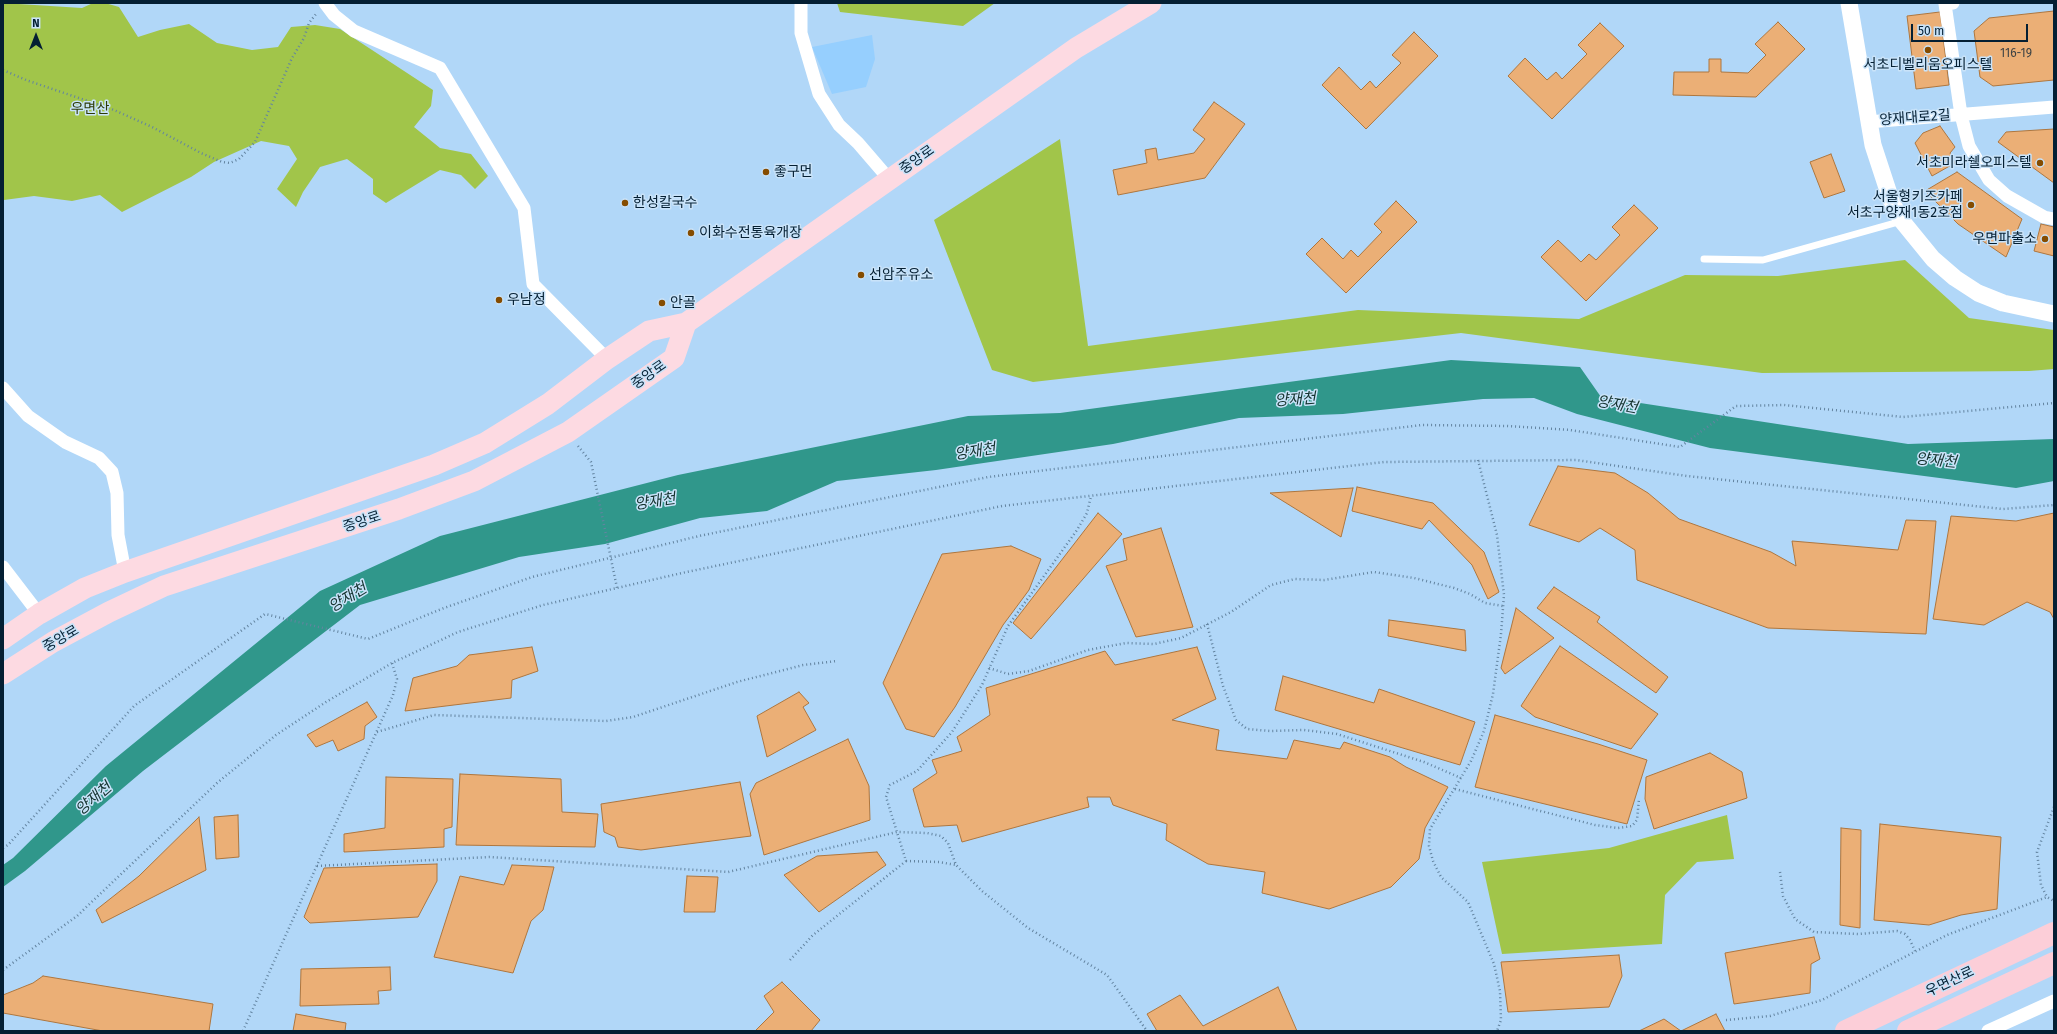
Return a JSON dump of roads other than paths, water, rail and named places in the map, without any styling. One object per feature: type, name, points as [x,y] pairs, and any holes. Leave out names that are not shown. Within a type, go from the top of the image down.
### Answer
[{"type":"highway","name":"우면산로","points":[[1846,1031],[2054,933]]},
{"type":"highway","name":"우면산로","points":[[1908,1031],[2054,963]]},
{"type":"main road","name":"중앙로","points":[[3,639],[39,614],[85,588],[125,572],[434,466],[485,443],[548,404],[607,359],[649,331],[686,323],[1076,48],[1151,3]]},
{"type":"main road","name":"중앙로","points":[[3,674],[53,642],[109,612],[164,586],[399,509],[474,481],[568,432],[674,358],[686,323]]},
{"type":"street","points":[[801,3],[802,33],[818,94],[839,125],[858,143],[889,179]]},
{"type":"street","name":"양재대로2길","points":[[1849,3],[1868,122],[1885,183],[1892,203],[1902,221],[1933,259],[1955,278],[1978,293],[2003,303],[2054,314]]},
{"type":"street","name":"양재대로2길","points":[[1953,3],[1945,4],[1961,115],[1969,146],[1988,180],[2007,196],[2026,208],[2044,217],[2054,219]]},
{"type":"street","points":[[322,6],[354,31],[440,68],[524,208],[533,284],[607,359]]},
{"type":"street","name":"양재대로2길","points":[[1868,122],[2054,107]]},
{"type":"street","points":[[3,388],[28,416],[65,442],[99,458],[112,472],[117,493],[118,535],[125,572]]},
{"type":"street","points":[[3,567],[39,614]]},
{"type":"street","points":[[1988,1031],[2054,1002]]},
{"type":"lane","points":[[1704,259],[1763,260],[1902,221]]},
{"type":"water","name":"양재천","points":[[1451,360],[1580,367],[1601,397],[1908,444],[2054,439],[2054,481],[2016,488],[1710,448],[1577,414],[1534,398],[1483,399],[1343,414],[1239,418],[1113,444],[936,470],[837,481],[767,511],[700,518],[605,544],[519,557],[360,605],[143,771],[25,871],[3,887],[3,865],[13,858],[106,766],[320,591],[440,536],[678,475],[968,416],[1060,413]]},
{"type":"place","name":"서초디벨리움오피스텔","points":[[1928,50]]},
{"type":"place","name":"서초미라쉘오피스텔","points":[[2040,163]]},
{"type":"place","name":"좋구먼","points":[[766,172]]},
{"type":"place","name":"한성칼국수","points":[[625,203]]},
{"type":"place","name":"서울형키즈카페 서초구양재1동2호점","points":[[1971,205]]},
{"type":"place","name":"이화수전통육개장","points":[[691,233]]},
{"type":"place","name":"우면파출소","points":[[2045,239]]},
{"type":"place","name":"선암주유소","points":[[861,275]]},
{"type":"place","name":"우남정","points":[[499,300]]},
{"type":"place","name":"안골","points":[[662,303]]},
{"type":"park label","name":"우면산","points":[[90,109]]}]
